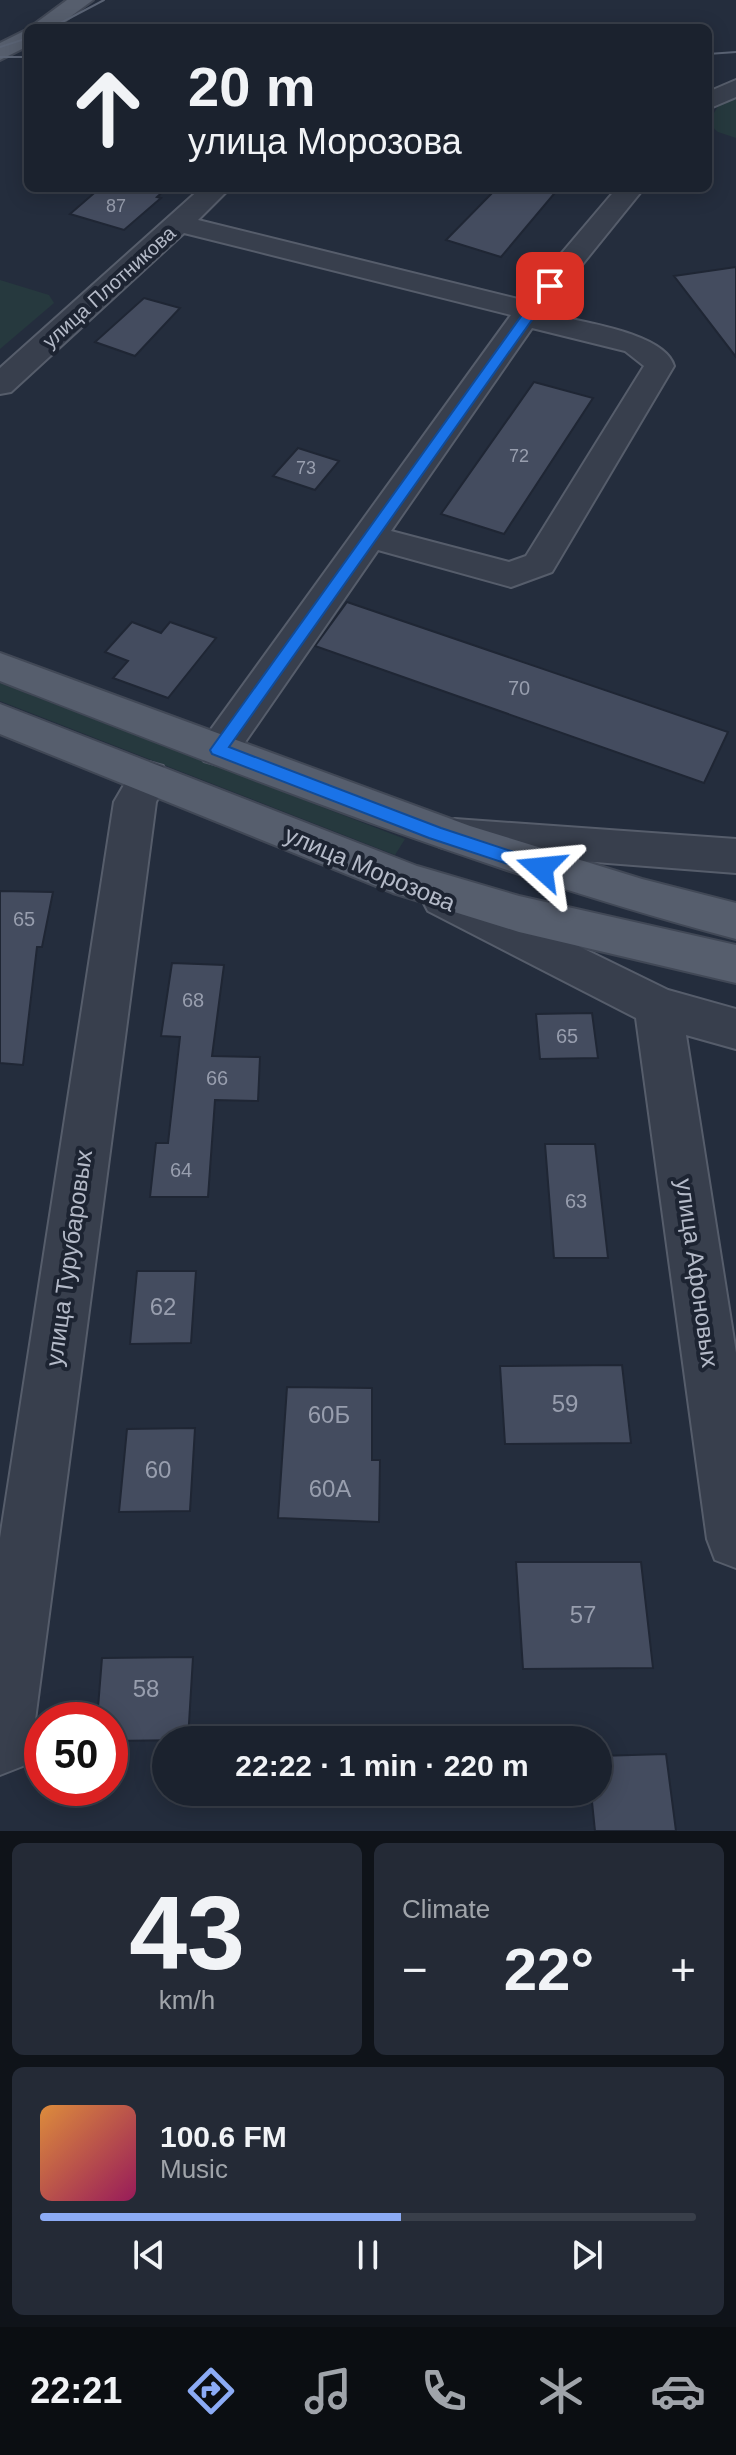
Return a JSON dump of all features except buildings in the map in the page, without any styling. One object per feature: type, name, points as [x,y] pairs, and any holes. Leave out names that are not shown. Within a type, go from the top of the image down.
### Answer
[{"type":"main road","points":[[46,24],[82,0]]},
{"type":"main road","points":[[0,53],[24,38]]},
{"type":"main road","points":[[0,666],[435,833],[599,885],[736,921]]},
{"type":"main road","name":"улица Морозова","points":[[0,718],[408,881]]},
{"type":"main road","points":[[408,881],[519,914],[736,964]]},
{"type":"street","points":[[712,100],[736,87]]},
{"type":"street","name":"улица Плотникова","points":[[0,385],[213,192]]},
{"type":"street","points":[[218,750],[527,314],[628,192]]},
{"type":"street","points":[[179,223],[527,314],[636,345],[657,358],[659,366],[539,564],[511,575],[369,536]]},
{"type":"street","name":"улица Турубаровых","points":[[0,1743],[135,802],[149,777]]},
{"type":"street","points":[[435,833],[736,856]]},
{"type":"street","name":"улица Морозова","points":[[408,881],[658,1007],[736,1029]]},
{"type":"street","name":"улица Афоновых","points":[[658,1007],[736,1539]]},
{"type":"green space","points":[[736,91],[736,138],[712,127],[712,116],[723,98]]},
{"type":"green space","points":[[0,280],[49,295],[54,303],[0,349]]},
{"type":"green space","points":[[0,683],[405,839],[395,855],[0,701]]},
{"type":"tram line","points":[[59,24],[104,0]]},
{"type":"tram line","points":[[0,47],[24,39]]},
{"type":"tram line","points":[[712,54],[736,52]]},
{"type":"tram line","points":[[0,57],[24,57]]},
{"type":"route","points":[[541,868],[435,833],[218,750],[529,311],[550,286]]}]
